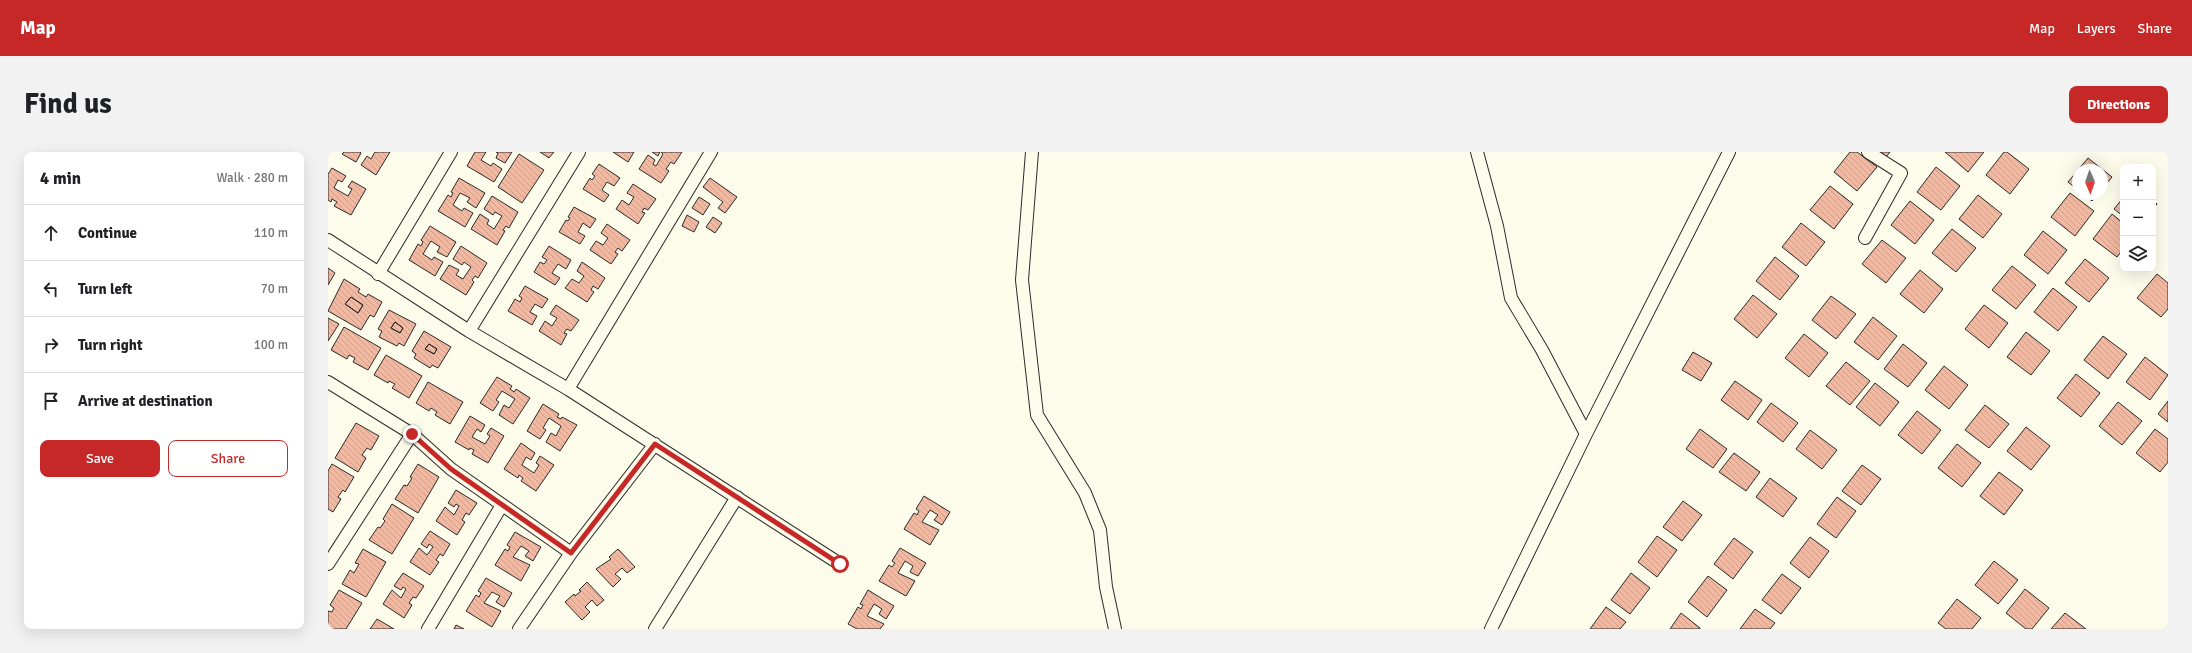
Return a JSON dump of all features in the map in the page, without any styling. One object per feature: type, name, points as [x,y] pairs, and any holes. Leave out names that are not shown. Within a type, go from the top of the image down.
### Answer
[{"type":"street","points":[[469,331],[579,152]]},
{"type":"street","points":[[568,389],[711,152]]},
{"type":"street","points":[[1032,152],[1022,280],[1037,415],[1085,494],[1100,530],[1106,587],[1115,629]]},
{"type":"street","points":[[1477,152],[1497,226],[1511,298],[1542,350],[1586,434]]},
{"type":"street","points":[[1492,629],[1586,434],[1729,152]]},
{"type":"street","points":[[1865,238],[1901,173],[1868,152]]},
{"type":"street","points":[[378,274],[447,153]]},
{"type":"street","points":[[328,240],[378,274],[469,331],[568,389],[655,444],[840,564]]},
{"type":"street","points":[[328,382],[412,434],[451,469],[571,553]]},
{"type":"street","points":[[328,564],[412,434]]},
{"type":"street","points":[[519,629],[571,553],[655,444]]},
{"type":"street","points":[[655,629],[737,497]]},
{"type":"street","points":[[428,629],[502,505]]},
{"type":"building","points":[[344,152],[361,153],[356,162],[342,154]]},
{"type":"building","points":[[375,152],[390,152],[376,175],[361,165],[367,156],[371,159]]},
{"type":"building","points":[[475,152],[486,152],[481,160],[491,166],[493,163],[502,169],[494,182],[467,166]]},
{"type":"building","points":[[496,152],[512,152],[505,163],[496,158],[498,153]]},
{"type":"building","points":[[540,152],[554,152],[549,158]]},
{"type":"building","points":[[613,152],[634,152],[628,162]]},
{"type":"building","points":[[652,152],[660,152],[658,156]]},
{"type":"building","points":[[661,152],[682,152],[674,164],[671,162],[666,169],[669,171],[661,183],[639,169],[648,155],[655,160],[653,164],[656,166],[663,154]]},
{"type":"building","points":[[1850,152],[1857,152],[1877,167],[1857,191],[1834,172]]},
{"type":"building","points":[[1879,152],[1890,152],[1886,157]]},
{"type":"building","points":[[1945,152],[1984,152],[1968,172]]},
{"type":"building","points":[[2004,152],[2007,152],[2029,169],[2010,194],[1986,175]]},
{"type":"building","points":[[519,154],[544,170],[522,203],[498,187]]},
{"type":"building","points":[[2088,158],[2096,164],[2083,164]]},
{"type":"building","points":[[599,164],[620,178],[614,186],[607,182],[602,190],[609,195],[604,202],[583,189],[590,178],[592,180],[595,176],[592,174]]},
{"type":"building","points":[[1936,167],[1960,186],[1941,210],[1917,192]]},
{"type":"building","points":[[332,168],[346,176],[342,182],[338,180],[334,188],[348,196],[352,189],[348,187],[352,181],[366,189],[351,215],[334,206],[337,202],[332,199],[331,202],[328,200],[328,174]]},
{"type":"building","points":[[2108,174],[2112,177],[2108,182]]},
{"type":"building","points":[[2072,177],[2072,185],[2068,182]]},
{"type":"building","points":[[459,178],[485,193],[476,208],[467,202],[470,198],[460,193],[453,205],[462,211],[464,208],[473,213],[465,227],[438,211],[448,195],[451,197],[453,193],[451,192]]},
{"type":"building","points":[[710,178],[737,197],[725,213],[718,208],[723,202],[703,187]]},
{"type":"building","points":[[633,184],[656,199],[648,210],[644,208],[642,212],[645,213],[638,224],[616,209],[622,200],[629,205],[634,197],[627,193]]},
{"type":"building","points":[[1830,186],[1853,204],[1834,229],[1810,210]]},
{"type":"building","points":[[2070,193],[2072,194],[2072,200],[2079,200],[2094,211],[2075,236],[2051,217]]},
{"type":"building","points":[[1978,195],[2002,214],[1983,238],[1959,219]]},
{"type":"building","points":[[492,196],[518,212],[509,228],[506,226],[503,230],[505,231],[497,245],[471,229],[480,214],[489,220],[487,224],[494,229],[502,216],[495,212],[493,215],[484,209]]},
{"type":"building","points":[[699,197],[710,204],[703,215],[692,208]]},
{"type":"building","points":[[1910,201],[1934,220],[1915,244],[1891,225]]},
{"type":"building","points":[[2120,202],[2120,214],[2114,209]]},
{"type":"building","points":[[574,207],[596,219],[590,228],[583,223],[578,232],[585,236],[580,244],[559,232],[566,220],[568,221],[570,218],[568,217]]},
{"type":"building","points":[[2112,214],[2120,221],[2120,253],[2117,257],[2093,239]]},
{"type":"building","points":[[687,215],[699,222],[694,232],[682,226]]},
{"type":"building","points":[[713,217],[722,223],[715,233],[706,227]]},
{"type":"building","points":[[1801,223],[1825,242],[1806,266],[1782,247]]},
{"type":"building","points":[[607,224],[630,240],[622,251],[618,248],[615,252],[618,254],[611,264],[590,250],[596,241],[603,245],[608,238],[601,233]]},
{"type":"building","points":[[430,226],[456,242],[447,257],[437,252],[440,247],[431,241],[423,254],[432,260],[434,257],[443,262],[435,276],[409,260],[418,244],[421,246],[423,242],[421,240]]},
{"type":"building","points":[[1952,229],[1976,248],[1956,272],[1932,253]]},
{"type":"building","points":[[2043,231],[2067,250],[2048,274],[2024,255]]},
{"type":"building","points":[[1882,240],[1906,258],[1886,283],[1862,264]]},
{"type":"building","points":[[461,246],[487,263],[478,278],[475,276],[472,280],[474,282],[466,295],[440,279],[449,265],[459,270],[456,275],[463,279],[471,267],[464,262],[462,265],[453,259]]},
{"type":"building","points":[[549,246],[571,260],[566,269],[558,264],[552,273],[560,278],[555,285],[534,272],[540,262],[544,264],[547,260],[542,257]]},
{"type":"building","points":[[1775,257],[1799,276],[1780,300],[1756,281]]},
{"type":"building","points":[[2085,259],[2109,278],[2089,302],[2065,283]]},
{"type":"building","points":[[582,262],[605,278],[598,289],[593,286],[591,290],[594,292],[587,302],[565,288],[572,279],[579,283],[584,276],[577,271]]},
{"type":"building","points":[[2012,266],[2036,285],[2016,309],[1992,290]]},
{"type":"building","points":[[328,268],[335,273],[328,285]]},
{"type":"building","points":[[1920,270],[1943,289],[1924,313],[1900,294]]},
{"type":"building","points":[[2157,274],[2168,283],[2168,309],[2161,317],[2137,298]]},
{"type":"building","points":[[344,279],[360,289],[358,292],[366,297],[368,294],[382,302],[374,317],[370,315],[361,330],[328,311]],"holes":[[[351,297],[363,305],[358,313],[345,304]]]},
{"type":"building","points":[[525,286],[548,299],[542,308],[535,304],[530,312],[537,316],[532,325],[508,311],[515,299],[520,302],[522,298],[519,296]]},
{"type":"building","points":[[2053,288],[2077,307],[2058,331],[2034,312]]},
{"type":"building","points":[[1753,295],[1777,314],[1757,338],[1734,319]]},
{"type":"building","points":[[1831,296],[1856,314],[1836,339],[1812,320]]},
{"type":"building","points":[[351,297],[363,305],[358,313],[345,304]]},
{"type":"building","points":[[556,305],[579,320],[571,331],[567,329],[564,333],[567,334],[561,345],[539,331],[545,321],[552,326],[557,318],[550,314]]},
{"type":"building","points":[[1984,305],[2008,323],[1989,348],[1965,329]]},
{"type":"building","points":[[389,310],[416,324],[404,346],[399,343],[397,346],[379,337],[382,331],[378,329]],"holes":[[[395,322],[403,328],[400,333],[391,328]]]},
{"type":"building","points":[[1873,317],[1897,336],[1878,360],[1854,342]]},
{"type":"building","points":[[328,318],[339,324],[328,341]]},
{"type":"building","points":[[395,322],[403,328],[400,333],[391,328]]},
{"type":"building","points":[[344,327],[381,348],[368,370],[353,362],[355,358],[349,355],[347,359],[331,350]]},
{"type":"building","points":[[424,331],[451,347],[438,368],[432,365],[430,368],[414,358],[416,354],[412,351]],"holes":[[[429,344],[437,349],[434,354],[425,349]]]},
{"type":"building","points":[[2026,332],[2050,351],[2031,375],[2007,357]]},
{"type":"building","points":[[1804,334],[1828,353],[1809,377],[1785,358]]},
{"type":"building","points":[[2103,336],[2127,354],[2108,379],[2084,360]]},
{"type":"building","points":[[429,344],[437,349],[434,354],[425,349]]},
{"type":"building","points":[[1903,344],[1927,363],[1908,387],[1884,369]]},
{"type":"building","points":[[1693,352],[1712,363],[1701,381],[1682,370]]},
{"type":"building","points":[[386,355],[422,376],[409,398],[392,388],[395,384],[389,381],[388,383],[374,375]]},
{"type":"building","points":[[2145,357],[2168,375],[2150,400],[2126,382]]},
{"type":"building","points":[[1846,362],[1870,381],[1850,405],[1826,386]]},
{"type":"building","points":[[1944,366],[1968,385],[1949,409],[1925,390]]},
{"type":"building","points":[[2076,374],[2100,393],[2081,417],[2057,398]]},
{"type":"building","points":[[497,377],[512,386],[510,389],[514,392],[516,389],[530,398],[513,424],[499,415],[504,405],[509,408],[515,399],[502,391],[496,400],[499,402],[493,411],[480,403]]},
{"type":"building","points":[[1735,381],[1762,400],[1748,420],[1721,400]]},
{"type":"building","points":[[428,382],[463,402],[450,424],[435,415],[437,412],[431,408],[429,411],[416,403]]},
{"type":"building","points":[[1875,383],[1899,402],[1880,426],[1856,407]]},
{"type":"building","points":[[2168,401],[2168,422],[2158,414]]},
{"type":"building","points":[[2118,402],[2142,421],[2122,445],[2099,426]]},
{"type":"building","points":[[1771,403],[1798,423],[1783,442],[1757,422]]},
{"type":"building","points":[[543,404],[559,414],[557,417],[561,419],[562,417],[577,425],[560,451],[546,442],[551,433],[556,436],[561,426],[549,418],[543,428],[546,430],[540,439],[527,431]]},
{"type":"building","points":[[1985,405],[2009,424],[1989,448],[1965,430]]},
{"type":"building","points":[[1917,411],[1941,430],[1922,454],[1898,435]]},
{"type":"building","points":[[470,416],[485,425],[481,432],[477,429],[472,437],[485,444],[490,436],[487,434],[491,428],[504,436],[488,463],[472,454],[474,450],[470,448],[469,450],[455,442]]},
{"type":"building","points":[[356,423],[379,436],[371,450],[367,448],[362,455],[366,458],[358,472],[335,458]]},
{"type":"building","points":[[2026,427],[2050,446],[2031,470],[2007,451]]},
{"type":"building","points":[[1700,429],[1727,449],[1713,468],[1686,449]]},
{"type":"building","points":[[2155,429],[2168,439],[2168,462],[2160,472],[2136,453]]},
{"type":"building","points":[[1810,430],[1837,450],[1822,469],[1796,449]]},
{"type":"building","points":[[521,443],[535,453],[531,460],[526,457],[522,465],[534,473],[539,465],[536,463],[540,456],[554,465],[536,491],[521,481],[523,478],[519,475],[518,478],[504,469]]},
{"type":"building","points":[[1957,444],[1981,463],[1962,487],[1938,468]]},
{"type":"building","points":[[1734,453],[1760,472],[1746,491],[1719,472]]},
{"type":"building","points":[[332,464],[354,477],[345,492],[343,490],[338,497],[341,499],[333,512],[328,509],[328,471]]},
{"type":"building","points":[[418,464],[439,477],[418,513],[395,499],[404,485],[407,486],[412,478],[410,477]]},
{"type":"building","points":[[1862,465],[1881,479],[1861,505],[1842,491]]},
{"type":"building","points":[[1999,472],[2023,490],[2004,515],[1980,496]]},
{"type":"building","points":[[1770,478],[1797,498],[1783,517],[1756,497]]},
{"type":"building","points":[[456,490],[477,503],[469,515],[466,513],[462,520],[465,522],[457,535],[436,521],[445,507],[454,515],[459,506],[456,504],[454,507],[448,503]]},
{"type":"building","points":[[924,496],[950,512],[942,525],[934,520],[938,515],[930,510],[922,522],[939,530],[930,545],[904,529],[914,513],[917,515],[919,511],[916,509]]},
{"type":"building","points":[[1837,497],[1856,511],[1836,538],[1817,524]]},
{"type":"building","points":[[1683,501],[1702,515],[1682,541],[1663,527]]},
{"type":"building","points":[[392,504],[414,518],[392,554],[369,540],[378,527],[380,528],[385,521],[383,519]]},
{"type":"building","points":[[430,531],[450,544],[443,556],[440,554],[436,560],[439,562],[430,575],[410,562],[419,548],[427,555],[433,547],[429,544],[427,548],[421,544]]},
{"type":"building","points":[[515,532],[541,547],[533,561],[525,556],[529,551],[521,546],[513,557],[530,565],[521,581],[495,565],[505,549],[508,551],[510,547],[507,545]]},
{"type":"building","points":[[1657,536],[1677,550],[1657,577],[1638,562]]},
{"type":"building","points":[[1810,537],[1829,551],[1809,578],[1790,563]]},
{"type":"building","points":[[1734,538],[1753,552],[1733,579],[1714,564]]},
{"type":"building","points":[[900,548],[926,563],[918,576],[910,572],[913,566],[905,561],[898,573],[915,581],[906,596],[879,581],[889,565],[892,567],[895,563],[892,561]]},
{"type":"building","points":[[363,549],[386,562],[366,597],[342,584],[350,570],[354,573],[359,564],[355,563]]},
{"type":"building","points":[[618,549],[635,567],[627,573],[622,568],[615,574],[621,579],[613,587],[596,569],[611,559],[609,557]]},
{"type":"building","points":[[1994,561],[2018,580],[1998,604],[1975,585]]},
{"type":"building","points":[[403,573],[424,586],[416,598],[413,597],[409,603],[412,605],[404,618],[383,604],[392,590],[401,598],[406,589],[403,587],[401,590],[394,586]]},
{"type":"building","points":[[1631,573],[1650,588],[1630,614],[1611,600]]},
{"type":"building","points":[[1782,574],[1801,588],[1781,614],[1762,600]]},
{"type":"building","points":[[1708,576],[1727,590],[1707,617],[1688,602]]},
{"type":"building","points":[[486,578],[512,593],[504,607],[496,602],[500,596],[492,592],[484,603],[501,611],[492,627],[466,611],[476,595],[479,597],[481,593],[478,591]]},
{"type":"building","points":[[587,582],[604,600],[597,606],[592,600],[585,607],[590,612],[582,620],[565,602],[574,594],[575,596],[581,591],[579,590]]},
{"type":"building","points":[[2025,589],[2049,608],[2032,629],[2026,629],[2006,613]]},
{"type":"building","points":[[339,590],[362,603],[346,629],[328,629],[328,611],[332,612],[334,608],[330,605]]},
{"type":"building","points":[[868,590],[894,606],[886,619],[879,614],[882,609],[874,604],[867,616],[884,624],[880,629],[857,629],[848,624],[858,607],[861,609],[863,605],[860,604]]},
{"type":"building","points":[[1957,599],[1981,618],[1972,629],[1946,629],[1938,623]]},
{"type":"building","points":[[1606,607],[1626,622],[1620,629],[1590,629]]},
{"type":"building","points":[[1755,609],[1775,623],[1770,629],[1740,629]]},
{"type":"building","points":[[1681,613],[1700,628],[1700,629],[1670,629]]},
{"type":"building","points":[[2065,613],[2086,629],[2051,629]]},
{"type":"building","points":[[377,619],[394,629],[370,629]]},
{"type":"building","points":[[456,625],[464,629],[454,629]]},
{"type":"route","points":[[412,434],[451,469],[571,553],[655,444],[840,564]]}]
